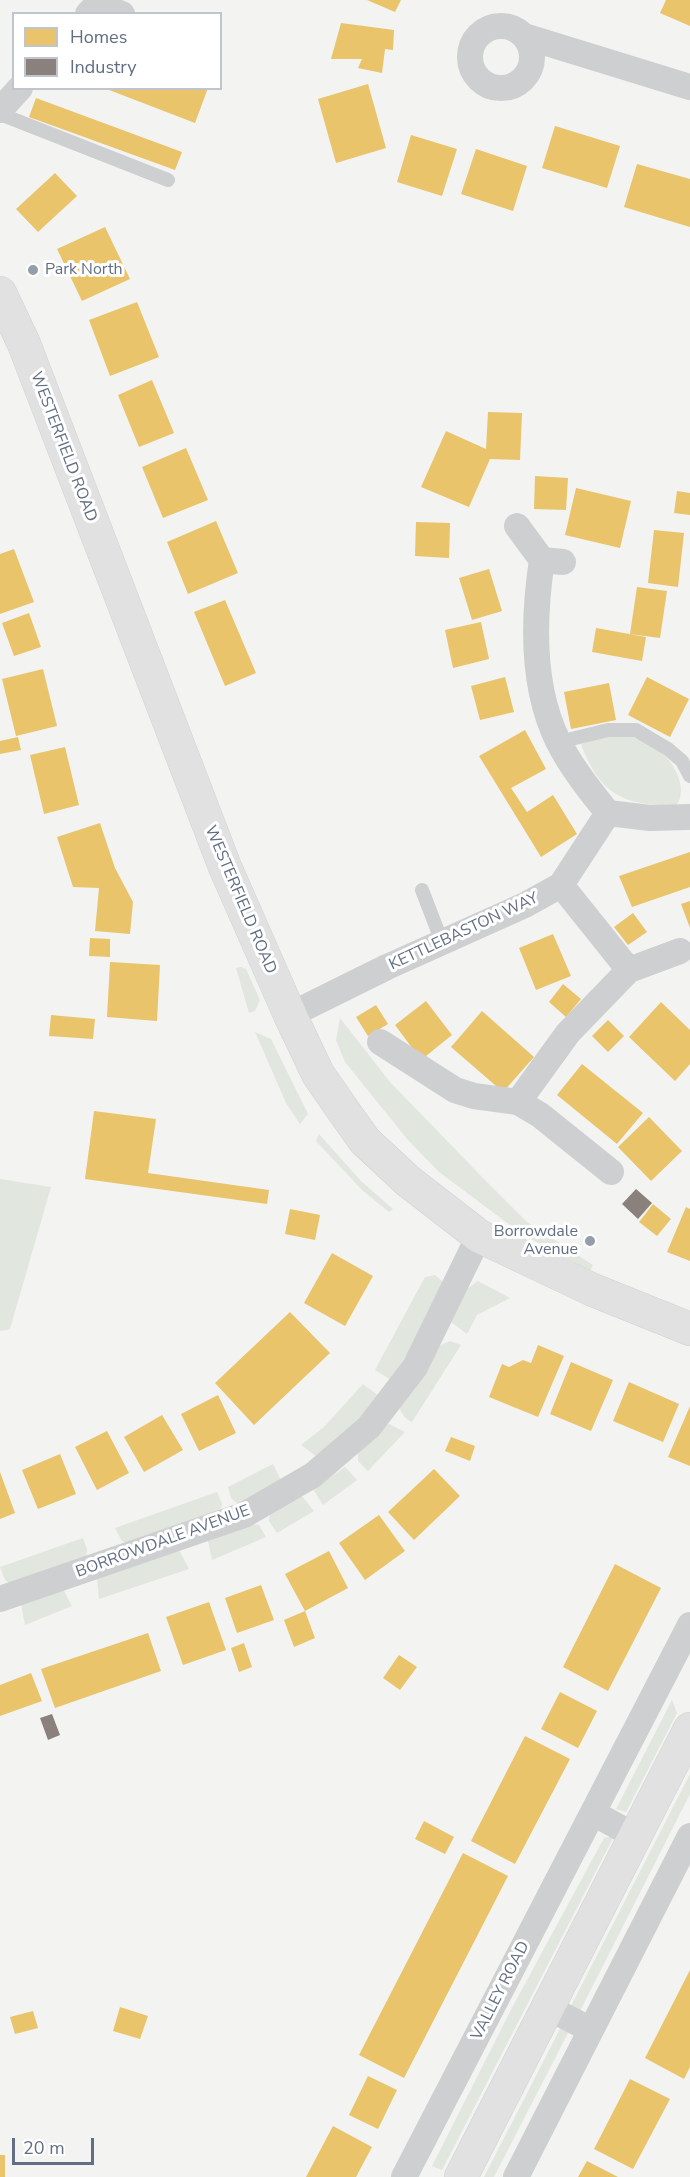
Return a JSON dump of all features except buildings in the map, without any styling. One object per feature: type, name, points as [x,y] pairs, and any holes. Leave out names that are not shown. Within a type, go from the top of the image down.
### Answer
[{"type":"main road","name":"WESTERFIELD ROAD","points":[[0,293],[24,344],[225,867],[318,1074],[365,1142],[408,1181],[479,1236],[593,1290],[690,1329]]},
{"type":"main road","points":[[461,2177],[690,1729]]},
{"type":"street","points":[[90,12],[97,4],[117,12]]},
{"type":"street","points":[[524,36],[690,87]]},
{"type":"street","points":[[0,112],[18,90]]},
{"type":"street","points":[[517,526],[553,561],[536,633],[542,693],[559,742],[584,784],[608,813],[650,818],[690,818]]},
{"type":"street","name":"KETTLEBASTON WAY","points":[[290,1015],[525,905],[561,885],[608,813]]},
{"type":"street","points":[[561,885],[629,970]]},
{"type":"street","points":[[518,1102],[568,1033],[629,970],[680,951]]},
{"type":"street","points":[[380,1042],[455,1090],[474,1096],[518,1102],[540,1114],[611,1172]]},
{"type":"street","name":"BORROWDALE AVENUE","points":[[0,1599],[244,1515],[313,1475],[369,1427],[415,1367],[479,1236]]},
{"type":"street","name":"VALLEY ROAD","points":[[413,2174],[690,1624]]},
{"type":"street","points":[[593,1813],[635,1836]]},
{"type":"street","points":[[516,2177],[690,1836]]},
{"type":"street","points":[[547,2007],[591,2030]]},
{"type":"lane","points":[[0,112],[168,180]]},
{"type":"lane","points":[[559,742],[608,730],[636,730],[668,749],[682,761],[690,776]]},
{"type":"lane","points":[[422,890],[442,942]]},
{"type":"shaded area","points":[[617,733],[645,741],[667,757],[680,782],[680,799],[676,806],[641,803],[628,799],[605,786],[596,775],[581,744]]},
{"type":"shaded area","points":[[236,968],[246,969],[260,1000],[255,1011],[249,1013]]},
{"type":"shaded area","points":[[340,1018],[390,1082],[484,1179],[527,1222],[593,1265],[590,1271],[522,1234],[439,1172],[408,1140],[345,1062],[336,1040]]},
{"type":"shaded area","points":[[255,1032],[271,1039],[308,1114],[300,1124],[286,1103]]},
{"type":"shaded area","points":[[319,1134],[361,1181],[393,1209],[389,1212],[362,1190],[316,1141]]},
{"type":"shaded area","points":[[0,1179],[51,1187],[10,1329],[0,1331]]},
{"type":"shaded area","points":[[435,1275],[443,1282],[423,1329],[391,1380],[375,1370],[425,1277]]},
{"type":"shaded area","points":[[478,1281],[510,1298],[477,1315],[467,1334],[451,1322],[467,1289]]},
{"type":"shaded area","points":[[450,1341],[461,1345],[412,1422],[404,1416],[399,1407],[439,1346]]},
{"type":"shaded area","points":[[363,1384],[379,1396],[368,1411],[316,1456],[301,1445],[324,1427]]},
{"type":"shaded area","points":[[389,1424],[405,1432],[368,1471],[358,1461],[358,1452],[384,1425]]},
{"type":"shaded area","points":[[273,1464],[281,1480],[239,1505],[231,1498],[228,1487]]},
{"type":"shaded area","points":[[345,1467],[357,1480],[323,1505],[313,1489]]},
{"type":"shaded area","points":[[217,1492],[222,1504],[220,1512],[128,1544],[122,1541],[115,1528]]},
{"type":"shaded area","points":[[299,1497],[303,1497],[314,1511],[277,1533],[269,1521],[270,1514]]},
{"type":"shaded area","points":[[251,1524],[259,1525],[266,1537],[212,1560],[208,1541]]},
{"type":"shaded area","points":[[83,1538],[87,1549],[86,1559],[9,1583],[5,1580],[0,1567]]},
{"type":"shaded area","points":[[178,1548],[189,1569],[99,1599],[97,1577]]},
{"type":"shaded area","points":[[63,1589],[72,1606],[25,1625],[21,1604]]},
{"type":"shaded area","points":[[672,1700],[677,1713],[626,1812],[616,1809]]},
{"type":"shaded area","points":[[690,1774],[690,1794],[580,2011],[571,2006]]},
{"type":"shaded area","points":[[614,1836],[442,2170],[432,2166],[514,2004],[604,1838]]},
{"type":"shaded area","points":[[560,2029],[570,2029],[494,2177],[484,2177]]},
{"type":"place","name":"Park North","points":[[33,270]]},
{"type":"place","name":"Borrowdale Avenue","points":[[590,1241]]}]
